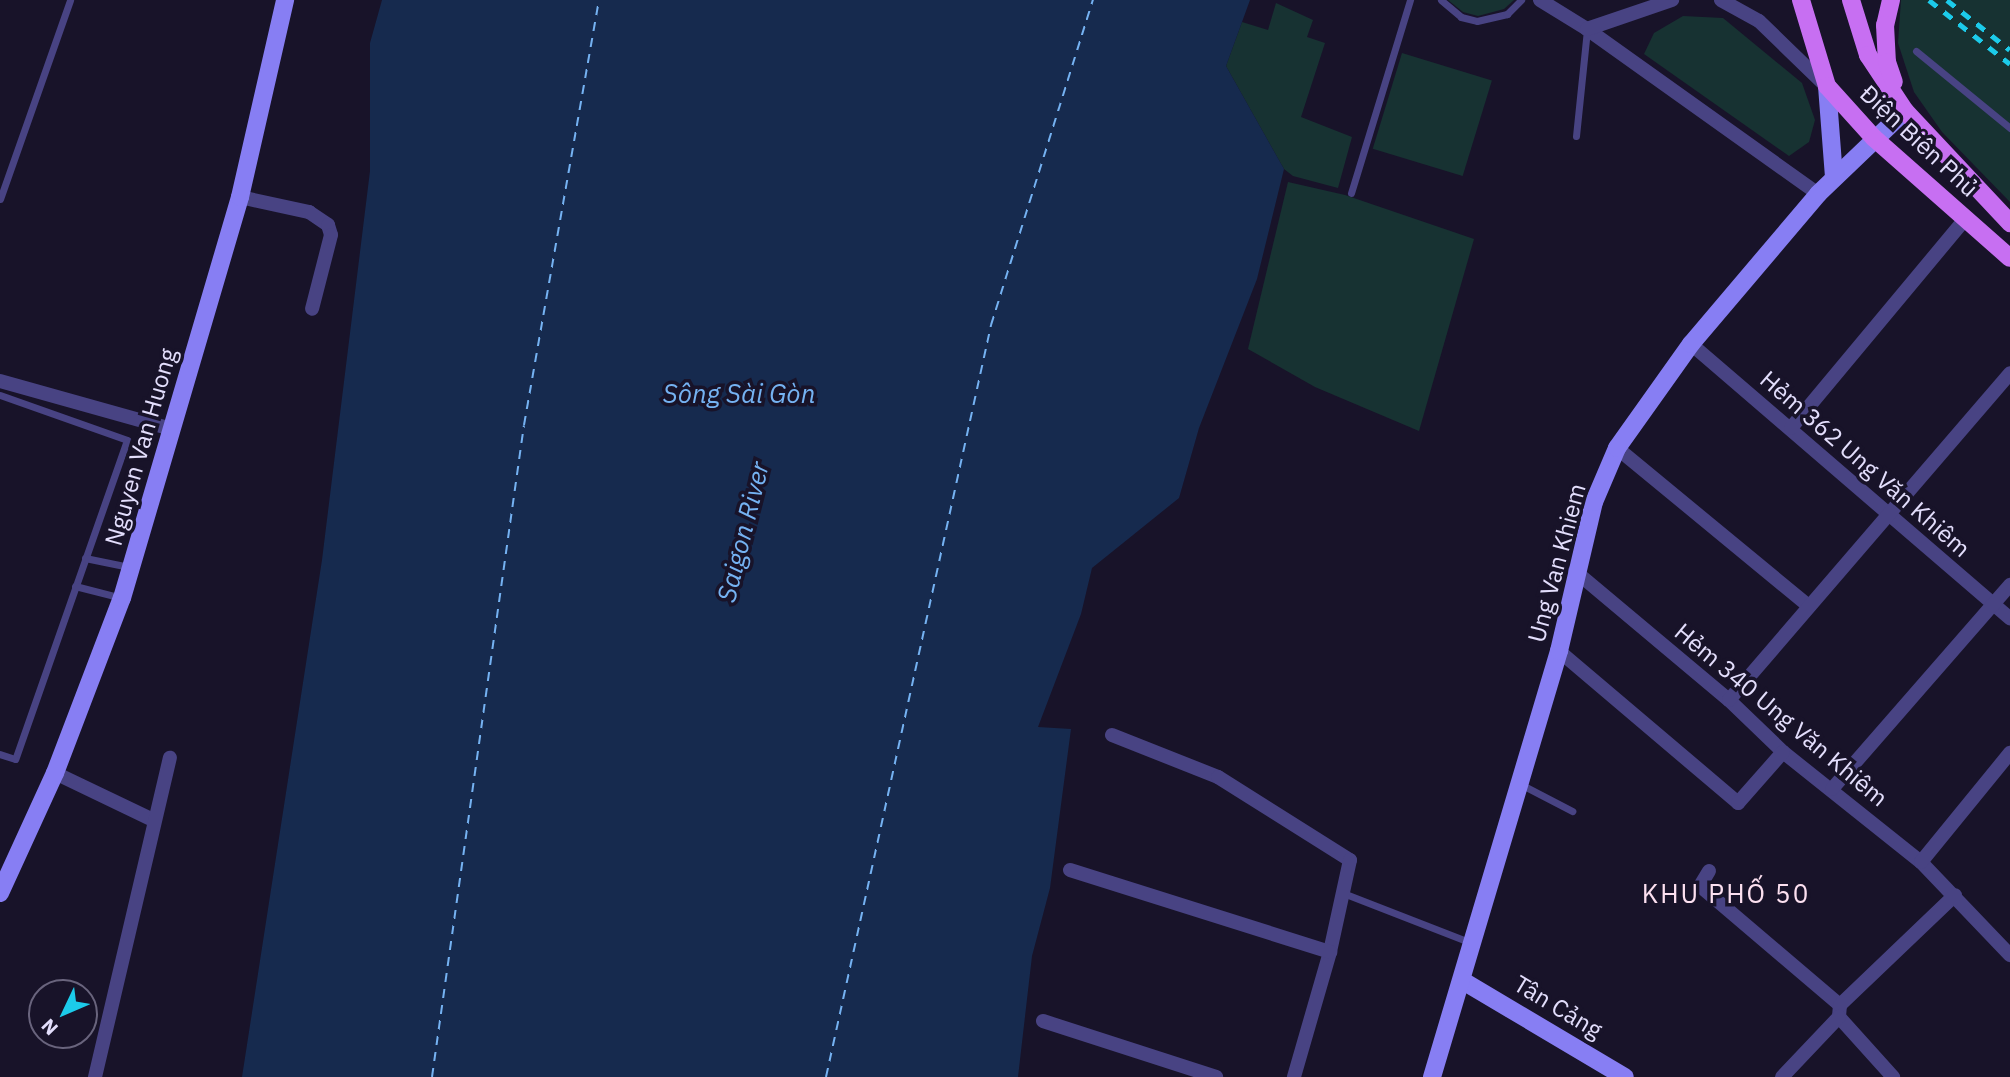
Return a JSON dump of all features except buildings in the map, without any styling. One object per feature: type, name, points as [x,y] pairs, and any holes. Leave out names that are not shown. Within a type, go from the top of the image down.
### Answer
[{"type":"main road","name":"Nguyen Van Huong","points":[[0,893],[55,773],[122,598],[240,197],[285,0]]},
{"type":"main road","points":[[1801,0],[1827,86],[1834,176]]},
{"type":"main road","points":[[1851,0],[1868,55],[1905,111]]},
{"type":"main road","points":[[1891,0],[1885,25],[1887,62],[1905,111]]},
{"type":"main road","name":"Điện Biên Phủ","points":[[1827,86],[1874,138],[2010,258]]},
{"type":"main road","name":"Điện Biên Phủ","points":[[1905,111],[2010,223]]},
{"type":"main road","name":"Ung Van Khiem","points":[[1432,1077],[1463,981],[1559,651],[1575,571],[1594,502],[1617,448],[1691,344],[1818,194],[1905,111]]},
{"type":"main road","name":"Tân Cảng","points":[[1463,981],[1625,1077]]},
{"type":"street","points":[[1539,0],[1587,29],[1818,194]]},
{"type":"street","points":[[1587,29],[1672,0]]},
{"type":"street","points":[[1729,1],[1759,21],[1827,86]]},
{"type":"street","points":[[240,197],[309,212],[328,225],[331,235],[312,309]]},
{"type":"street","points":[[1791,428],[1966,218]]},
{"type":"street","name":"Hẻm 362 Ung Văn Khiêm","points":[[1691,344],[2010,618]]},
{"type":"street","points":[[1729,700],[2010,373]]},
{"type":"street","points":[[0,381],[172,429]]},
{"type":"street","points":[[1617,448],[1810,606]]},
{"type":"street","name":"Hẻm 340 Ung Văn Khiêm","points":[[1575,571],[1729,700],[1783,752],[1921,862],[2010,955]]},
{"type":"street","points":[[1832,789],[2010,585]]},
{"type":"street","points":[[1559,651],[1738,803],[1783,752]]},
{"type":"street","points":[[1112,735],[1218,777],[1350,860],[1330,952],[1294,1077]]},
{"type":"street","points":[[95,1077],[153,820],[170,758]]},
{"type":"street","points":[[1921,862],[2007,761]]},
{"type":"street","points":[[55,773],[153,820]]},
{"type":"street","points":[[1070,870],[1330,952]]},
{"type":"street","points":[[1709,871],[1700,886],[1839,1011],[1893,1077]]},
{"type":"street","points":[[1782,1077],[1839,1011],[1955,895]]},
{"type":"street","points":[[1043,1021],[1216,1077]]},
{"type":"lane","points":[[0,200],[70,0]]},
{"type":"lane","points":[[1351,193],[1410,0]]},
{"type":"lane","points":[[1441,0],[1461,17],[1477,21],[1507,14],[1521,0]]},
{"type":"lane","points":[[1576,136],[1587,29]]},
{"type":"lane","points":[[1916,51],[2010,128]]},
{"type":"lane","points":[[0,395],[127,440],[15,759],[0,754]]},
{"type":"lane","points":[[85,558],[131,567]]},
{"type":"lane","points":[[75,586],[122,598]]},
{"type":"lane","points":[[1520,784],[1572,811]]},
{"type":"lane","points":[[1342,892],[1473,943]]},
{"type":"green space","points":[[1448,0],[1514,0],[1504,9],[1478,16],[1463,12]]},
{"type":"green space","points":[[1901,0],[2010,0],[2010,202],[1942,132],[1914,92],[1898,43]]},
{"type":"green space","points":[[1276,3],[1313,20],[1307,37],[1325,43],[1301,117],[1352,137],[1338,188],[1293,176],[1284,169],[1226,66],[1242,22],[1268,30]]},
{"type":"green space","points":[[1683,16],[1723,18],[1802,83],[1815,120],[1809,142],[1789,156],[1644,54],[1654,33]]},
{"type":"green space","points":[[1402,53],[1492,80],[1463,176],[1373,149]]},
{"type":"green space","points":[[1288,182],[1345,195],[1474,239],[1419,431],[1315,387],[1248,349]]},
{"type":"water","name":"Sông Sài Gòn","points":[[382,0],[1250,0],[1226,66],[1284,169],[1257,279],[1199,428],[1179,498],[1092,568],[1081,614],[1038,727],[1071,729],[1050,888],[1032,956],[1018,1077],[242,1077],[322,560],[370,171],[370,43]]},
{"type":"ferry route","points":[[432,1077],[524,425],[599,0]]},
{"type":"ferry route","points":[[826,1077],[991,325],[1093,0]]},
{"type":"railway","points":[[1929,0],[2010,64]]},
{"type":"railway","points":[[1947,0],[2010,50]]},
{"type":"district","name":"KHU PHỐ 50","points":[[1726,894]]},
{"type":"water label","name":"Saigon River","points":[[743,532]]}]
